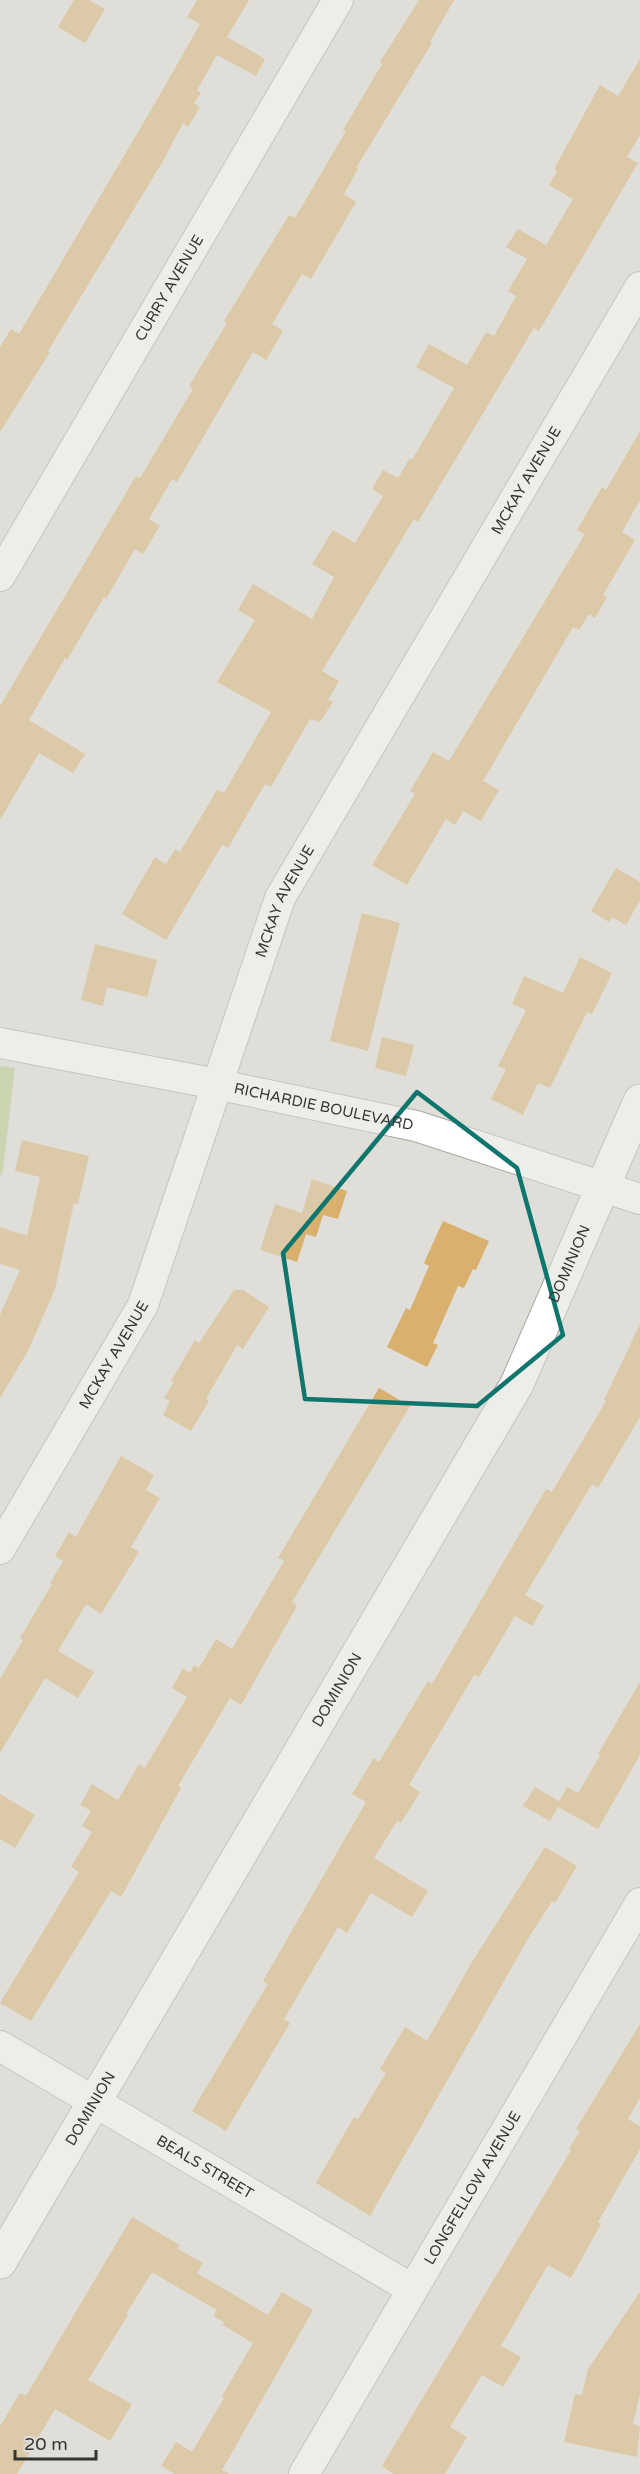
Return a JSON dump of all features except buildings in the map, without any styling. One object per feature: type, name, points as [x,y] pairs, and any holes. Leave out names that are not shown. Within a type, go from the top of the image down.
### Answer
[{"type":"street","name":"CURRY AVENUE","points":[[0,576],[338,0]]},
{"type":"street","name":"MCKAY AVENUE","points":[[0,1549],[144,1305],[280,898],[640,287]]},
{"type":"street","name":"RICHARDIE BOULEVARD","points":[[0,1043],[216,1084],[416,1126],[640,1199]]},
{"type":"street","name":"DOMINION","points":[[0,2262],[517,1384],[640,1101]]},
{"type":"street","name":"LONGFELLOW AVENUE","points":[[304,2474],[640,1903]]},
{"type":"street","name":"BEALS STREET","points":[[0,2046],[412,2289]]},
{"type":"highlighted area","points":[[417,1092],[517,1168],[563,1335],[477,1406],[305,1399],[283,1253]]},
{"type":"green space","points":[[0,1066],[15,1068],[3,1170],[0,1176]]}]
